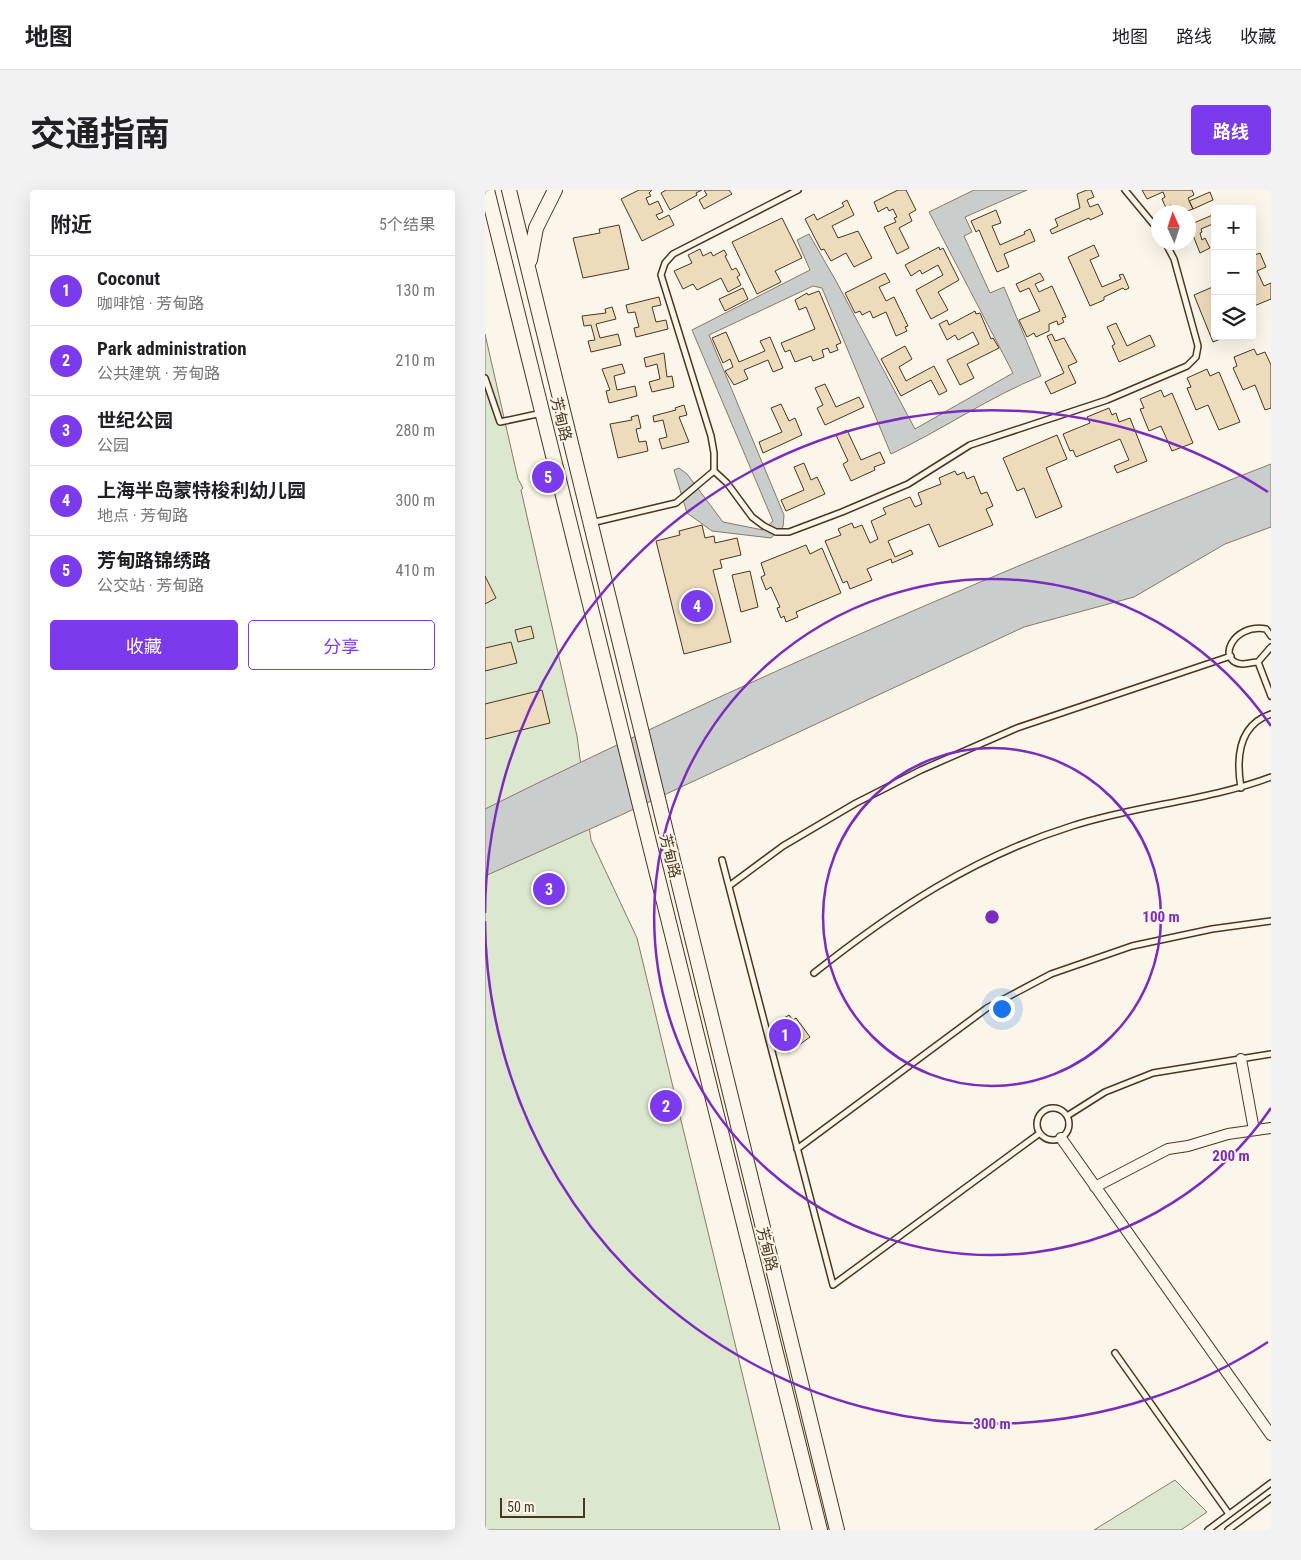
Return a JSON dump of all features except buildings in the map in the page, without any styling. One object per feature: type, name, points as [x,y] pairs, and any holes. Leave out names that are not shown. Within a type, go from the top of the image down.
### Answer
[{"type":"main road","points":[[487,194],[508,190]]},
{"type":"main road","name":"芳甸路","points":[[508,190],[529,268],[837,1530]]},
{"type":"main road","points":[[529,268],[536,228],[555,190]]},
{"type":"main road","name":"芳甸路","points":[[487,194],[820,1530]]},
{"type":"street","points":[[1241,1059],[1254,1130]]},
{"type":"street","points":[[1095,1187],[1168,1149],[1271,1128]]},
{"type":"street","points":[[1061,1138],[1271,1435]]},
{"type":"lane","points":[[591,523],[676,503],[714,471],[715,454],[711,436],[661,275],[665,263],[673,254],[798,190]]},
{"type":"lane","points":[[1125,190],[1151,221]]},
{"type":"lane","points":[[714,471],[727,483],[752,517],[776,532],[789,532],[908,484],[970,445],[1107,400],[1187,366],[1196,357],[1198,346],[1174,258],[1170,250]]},
{"type":"lane","points":[[485,378],[499,422],[543,413]]},
{"type":"lane","points":[[1271,636],[1266,629],[1259,628],[1243,631],[1230,643],[1231,656],[1241,664],[1259,662],[1271,647]]},
{"type":"lane","points":[[729,886],[783,846],[856,803],[921,770],[1017,728],[1231,656]]},
{"type":"lane","points":[[1259,662],[1271,696]]},
{"type":"lane","points":[[1241,788],[1237,763],[1243,739],[1251,726],[1262,717],[1271,714]]},
{"type":"lane","points":[[814,973],[897,911],[958,873],[1013,847],[1074,825],[1241,788],[1271,777]]},
{"type":"lane","points":[[722,860],[833,1285],[1040,1133]]},
{"type":"lane","points":[[797,1149],[987,1008],[1051,974],[1132,946],[1212,929],[1271,921]]},
{"type":"lane","points":[[1067,1116],[1105,1092],[1153,1074],[1271,1054]]},
{"type":"lane","points":[[1057,1108],[1067,1116],[1068,1128],[1061,1138],[1048,1139],[1040,1133],[1037,1119],[1045,1110],[1057,1108]]},
{"type":"lane","points":[[1115,1354],[1229,1514]]},
{"type":"lane","points":[[1208,1530],[1271,1483]]},
{"type":"lane","points":[[1228,1530],[1271,1498]]},
{"type":"green space","points":[[485,334],[518,479],[523,488],[521,490],[577,736],[591,840],[637,938],[780,1530],[485,1530]]},
{"type":"green space","points":[[1175,1480],[1207,1512],[1181,1530],[1094,1530]]},
{"type":"shaded area","points":[[974,190],[1027,190],[965,217],[972,232],[964,236],[990,293],[1004,287],[1041,376],[1022,384],[891,454],[822,288],[813,286],[709,335],[784,515],[783,527],[771,538],[712,531],[687,513],[674,470],[679,468],[687,474],[723,522],[763,530],[773,521],[692,330],[810,270],[797,240],[809,234],[915,429],[1013,373],[929,212]]},
{"type":"shaded area","points":[[1271,464],[1271,527],[1225,544],[1134,597],[1024,627],[619,816],[485,876],[485,809],[776,671],[972,585]]},
{"type":"place","name":"芳甸路锦绣路","points":[[548,477]]},
{"type":"place","name":"上海半岛蒙特梭利幼儿园","points":[[697,606]]},
{"type":"place","name":"世纪公园","points":[[549,889]]},
{"type":"place","name":"Coconut","points":[[785,1035]]},
{"type":"place","name":"Park administration","points":[[666,1106]]}]
